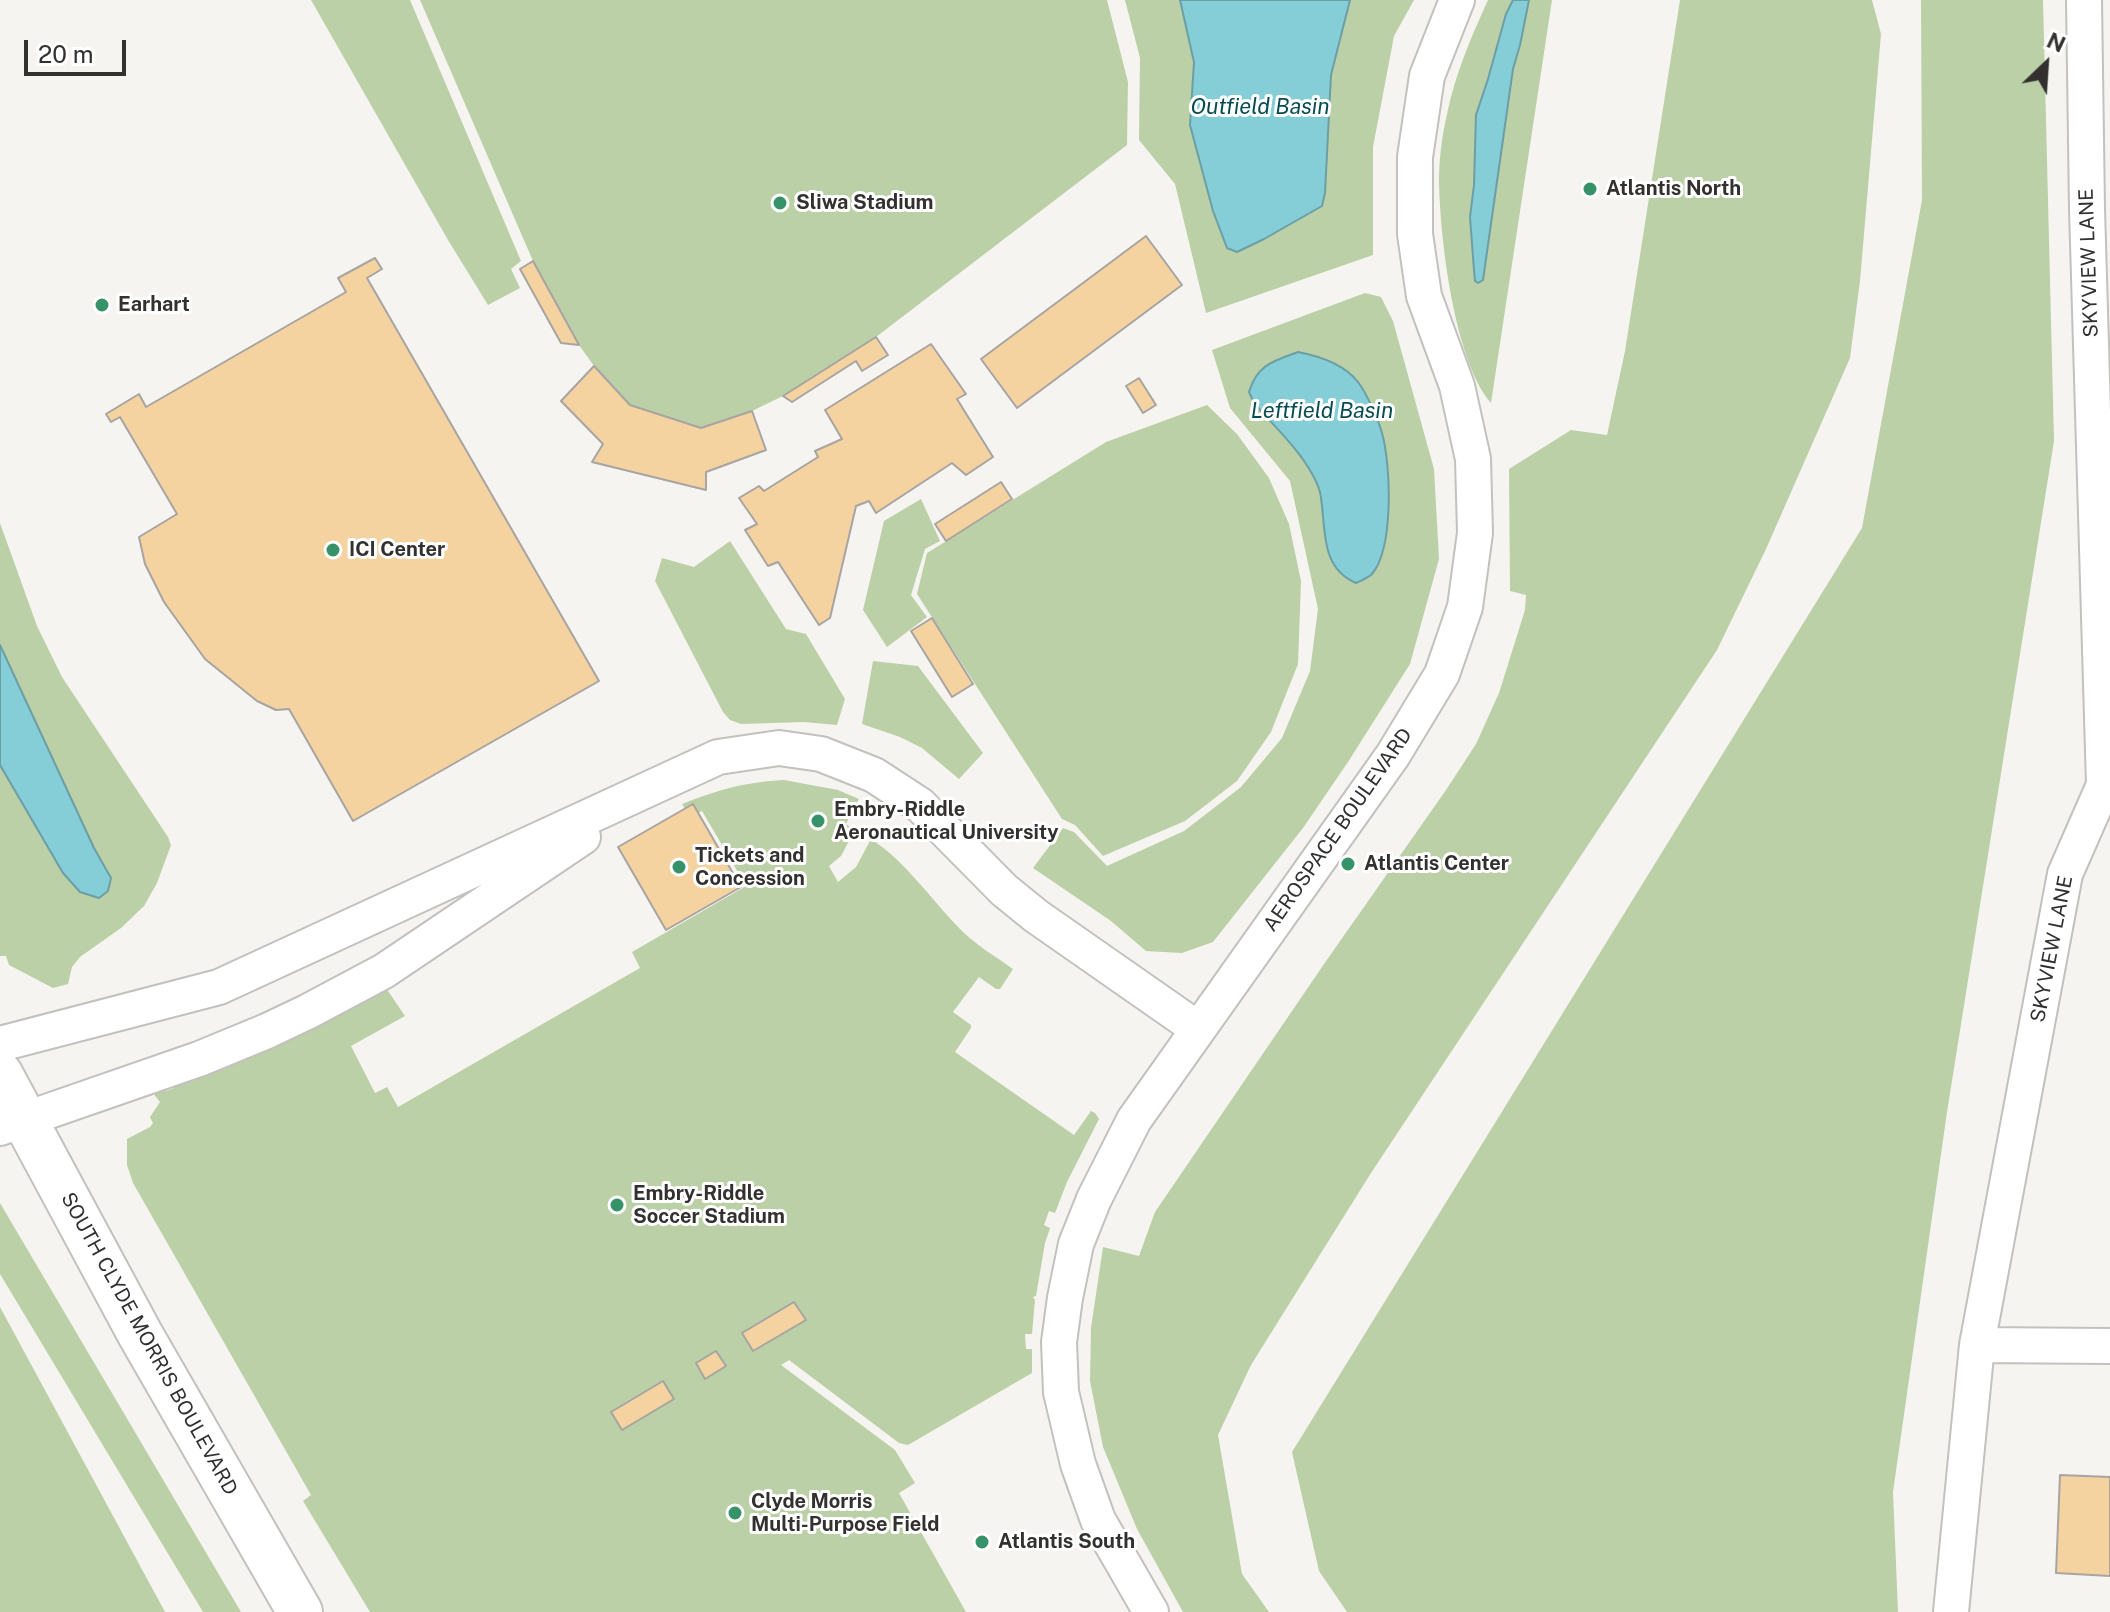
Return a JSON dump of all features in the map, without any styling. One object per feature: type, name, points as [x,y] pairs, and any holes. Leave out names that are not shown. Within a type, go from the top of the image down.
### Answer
[{"type":"main road","name":"SOUTH CLYDE MORRIS BOULEVARD","points":[[0,1074],[13,1124],[140,1334],[300,1612]]},
{"type":"street","name":"AEROSPACE BOULEVARD","points":[[1151,1612],[1098,1520],[1078,1464],[1061,1392],[1059,1342],[1065,1298],[1076,1244],[1094,1199],[1134,1120],[1393,755],[1442,674],[1465,607],[1475,533],[1473,459],[1457,386],[1424,296],[1415,234],[1415,157],[1427,76],[1457,0]]},
{"type":"street","name":"SKYVIEW LANE","points":[[1951,1612],[1977,1345],[2065,874],[2107,785],[2099,209],[2084,0]]},
{"type":"street","points":[[0,1044],[219,987],[718,757],[779,748],[821,754],[874,775],[920,805],[1004,890],[1036,916],[1198,1029]]},
{"type":"street","points":[[13,1124],[199,1059],[267,1031],[371,978],[656,786]]},
{"type":"street","points":[[1977,1345],[2110,1346]]},
{"type":"green space","points":[[311,0],[410,0],[521,261],[511,269],[520,288],[488,305]]},
{"type":"green space","name":"Sliwa Stadium","points":[[420,0],[1107,0],[1128,82],[1127,145],[876,337],[783,396],[752,411],[701,428],[630,405],[579,345],[533,261]]},
{"type":"green space","points":[[1125,0],[1414,0],[1394,36],[1373,147],[1373,255],[1206,313],[1175,184],[1139,140],[1140,58]]},
{"type":"green space","points":[[1488,0],[1552,0],[1491,403],[1467,358],[1459,329],[1446,265],[1439,181],[1442,139],[1450,99]]},
{"type":"green space","points":[[1680,0],[1872,0],[1881,34],[1860,281],[1850,358],[1766,549],[1717,650],[1371,1173],[1251,1365],[1218,1435],[1242,1574],[1269,1612],[1183,1612],[1137,1529],[1103,1447],[1090,1381],[1091,1328],[1103,1247],[1139,1256],[1155,1212],[1476,744],[1499,693],[1525,610],[1526,595],[1510,591],[1509,469],[1571,430],[1607,435],[1625,351]]},
{"type":"green space","points":[[1921,0],[2043,0],[2054,441],[1947,1112],[1893,1492],[1898,1612],[1347,1612],[1319,1571],[1292,1452],[1862,528],[1922,200]]},
{"type":"green space","points":[[1365,293],[1381,297],[1393,321],[1434,469],[1439,559],[1410,664],[1303,828],[1213,942],[1182,953],[1146,951],[1111,921],[1033,868],[1063,828],[1074,832],[1107,866],[1184,831],[1241,787],[1282,738],[1310,671],[1318,609],[1290,481],[1230,408],[1212,350]]},
{"type":"green space","points":[[1207,405],[1237,434],[1269,478],[1289,524],[1301,581],[1298,664],[1271,732],[1237,781],[1185,821],[1103,856],[1075,825],[1062,819],[917,594],[927,553],[1106,442]]},
{"type":"green space","points":[[921,499],[940,541],[925,549],[911,595],[927,617],[887,647],[863,610],[884,521]]},
{"type":"green space","points":[[0,523],[37,626],[62,677],[171,845],[157,883],[144,906],[121,928],[80,957],[72,967],[68,984],[53,988],[9,965],[6,956],[0,956]]},
{"type":"green space","points":[[730,541],[786,629],[806,634],[845,699],[837,725],[804,722],[741,724],[730,720],[723,712],[655,581],[662,558],[694,567]]},
{"type":"green space","points":[[873,661],[918,666],[983,753],[959,779],[922,748],[862,724]]},
{"type":"green space","points":[[784,780],[838,790],[859,799],[846,824],[855,830],[841,856],[829,866],[838,882],[856,867],[871,839],[906,869],[965,934],[1013,969],[1000,989],[979,977],[953,1012],[971,1025],[955,1052],[1074,1135],[1091,1111],[1099,1119],[1055,1213],[1049,1211],[1044,1225],[1050,1228],[1036,1296],[1033,1297],[1032,1334],[1025,1334],[1026,1349],[1032,1349],[1032,1373],[908,1445],[899,1443],[789,1360],[781,1365],[895,1450],[915,1483],[899,1493],[966,1612],[370,1612],[303,1501],[311,1495],[133,1183],[127,1165],[127,1139],[153,1123],[150,1117],[160,1102],[152,1092],[163,1083],[166,1091],[174,1088],[172,1080],[384,985],[405,1016],[351,1046],[375,1093],[387,1087],[398,1107],[640,968],[632,952],[746,886],[702,811],[698,813],[685,809],[682,804],[732,788]]},
{"type":"green space","points":[[0,1203],[241,1612],[203,1612],[0,1274]]},
{"type":"green space","points":[[0,1307],[165,1612],[0,1612]]},
{"type":"water","name":"Outfield Basin","points":[[1180,0],[1350,0],[1331,75],[1322,206],[1237,252],[1227,248],[1213,211],[1190,125],[1194,62]]},
{"type":"water","points":[[1513,0],[1529,0],[1513,69],[1483,280],[1478,283],[1475,281],[1470,217],[1476,115]]},
{"type":"water","name":"Leftfield Basin","points":[[1298,352],[1346,370],[1361,387],[1382,433],[1389,485],[1384,546],[1372,574],[1356,583],[1344,576],[1330,558],[1320,494],[1313,476],[1294,448],[1254,403],[1249,392],[1261,370],[1274,361]]},
{"type":"water","points":[[0,645],[94,848],[111,878],[108,891],[99,898],[80,892],[63,873],[0,765]]},
{"type":"building","points":[[1146,236],[1182,285],[1017,408],[981,359]]},
{"type":"building","name":"ICI Center","points":[[375,258],[382,269],[367,278],[599,681],[353,821],[289,709],[276,710],[257,701],[205,659],[164,602],[145,564],[139,537],[177,514],[120,417],[111,422],[106,414],[139,394],[146,407],[346,292],[338,278]]},
{"type":"building","points":[[533,261],[579,345],[561,343],[520,269]]},
{"type":"building","points":[[876,337],[888,355],[862,371],[856,361],[792,402],[783,396]]},
{"type":"building","points":[[931,344],[966,394],[957,399],[993,457],[966,475],[952,463],[876,513],[869,501],[856,506],[830,618],[819,625],[778,562],[768,566],[745,530],[757,524],[739,498],[759,486],[764,491],[818,457],[815,451],[842,439],[825,410]]},
{"type":"building","points":[[594,366],[630,405],[701,428],[752,411],[766,450],[706,472],[706,490],[592,462],[603,444],[561,401]]},
{"type":"building","points":[[1139,378],[1156,405],[1143,413],[1126,386]]},
{"type":"building","points":[[1001,482],[1012,499],[946,541],[935,524]]},
{"type":"building","points":[[932,618],[973,684],[952,697],[911,631]]},
{"type":"building","name":"Tickets and Concession","points":[[693,804],[741,887],[666,930],[618,847]]},
{"type":"building","points":[[794,1302],[806,1320],[753,1351],[742,1333]]},
{"type":"building","points":[[716,1351],[726,1366],[705,1379],[696,1363]]},
{"type":"building","points":[[663,1381],[674,1399],[622,1430],[611,1412]]},
{"type":"building","points":[[2060,1475],[2110,1477],[2110,1576],[2056,1573]]},
{"type":"place","name":"Atlantis North","points":[[1590,189]]},
{"type":"place","name":"Sliwa Stadium","points":[[780,203]]},
{"type":"place","name":"Earhart","points":[[102,305]]},
{"type":"place","name":"ICI Center","points":[[333,550]]},
{"type":"place","name":"Embry-Riddle Aeronautical University","points":[[818,821]]},
{"type":"place","name":"Atlantis Center","points":[[1348,864]]},
{"type":"place","name":"Tickets and Concession","points":[[679,867]]},
{"type":"place","name":"Embry-Riddle Soccer Stadium","points":[[617,1205]]},
{"type":"place","name":"Clyde Morris Multi-Purpose Field","points":[[735,1513]]},
{"type":"place","name":"Atlantis South","points":[[982,1542]]}]
